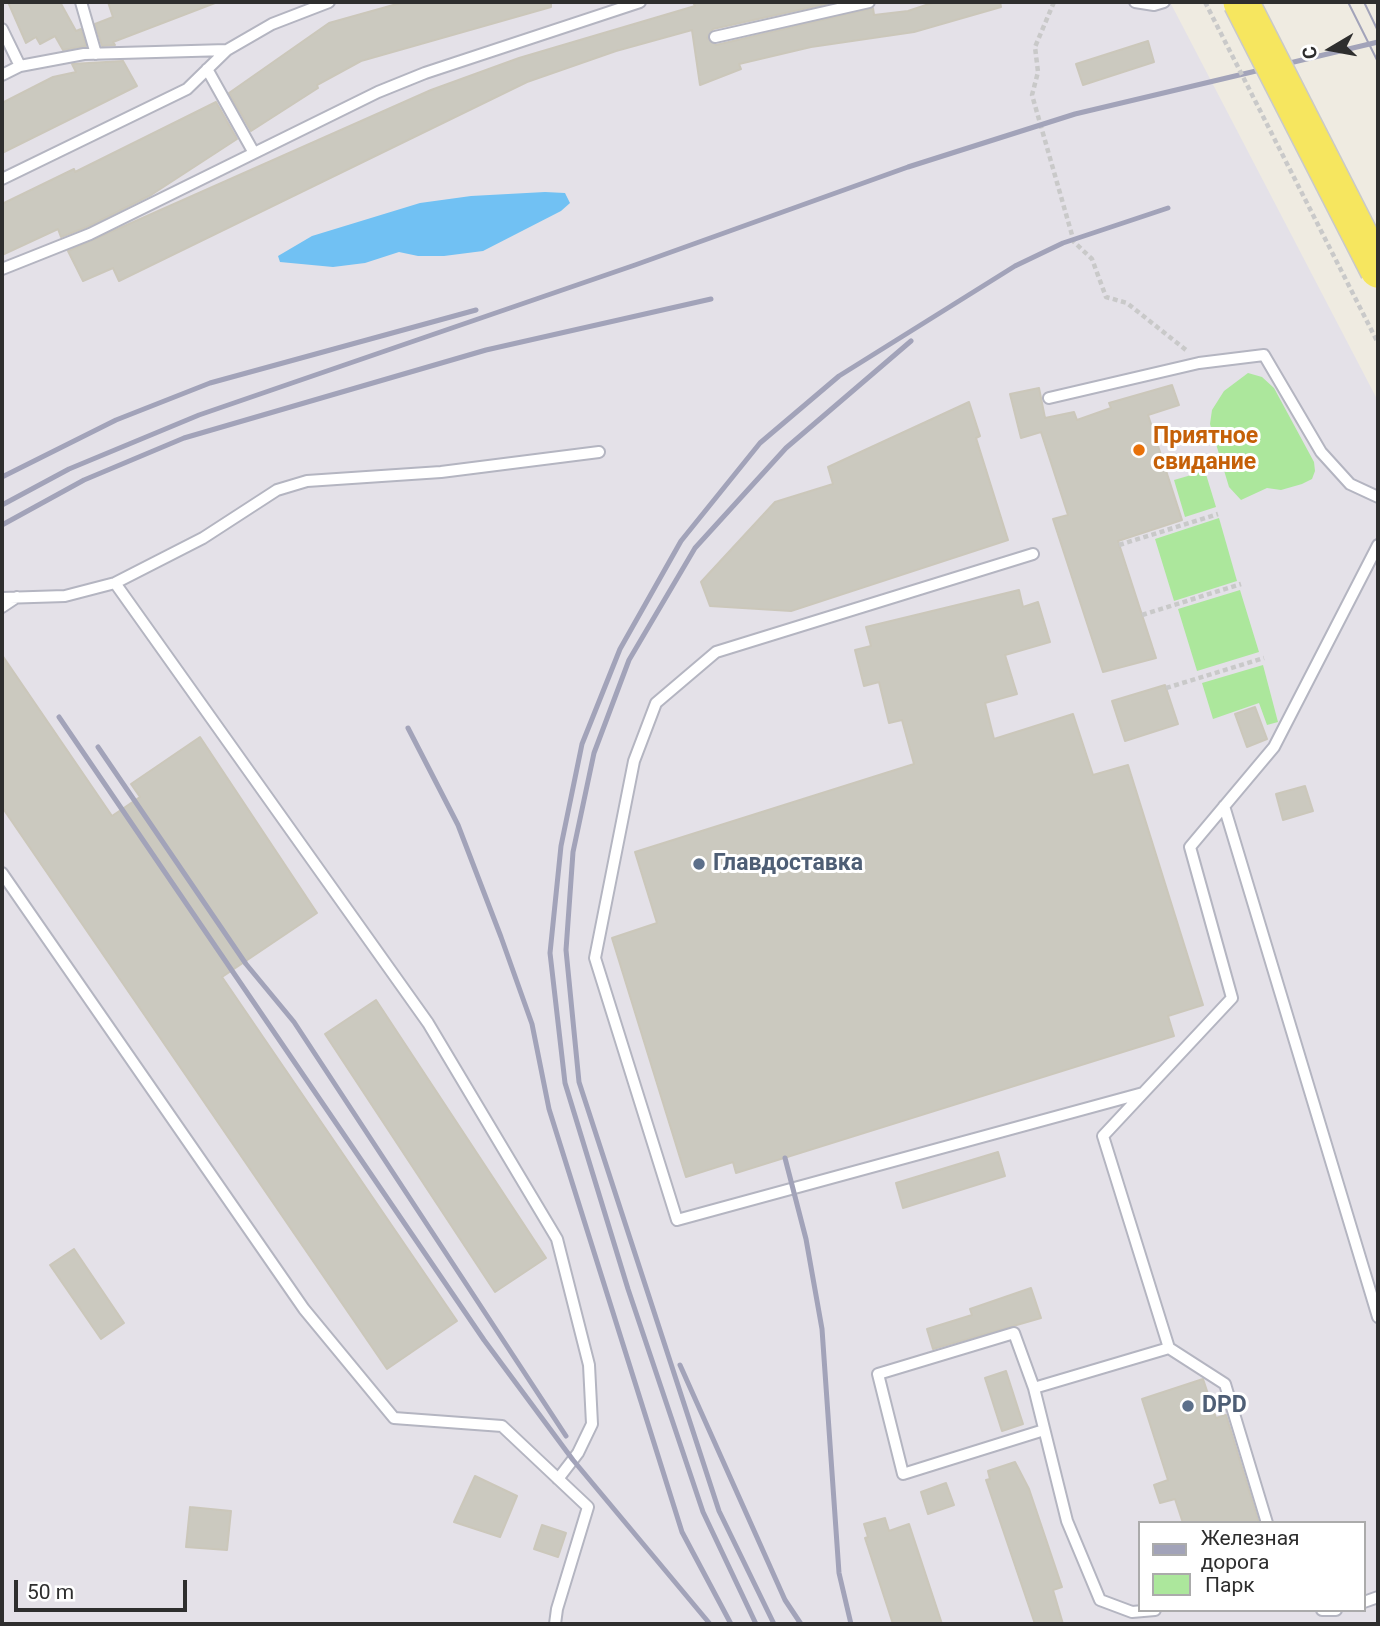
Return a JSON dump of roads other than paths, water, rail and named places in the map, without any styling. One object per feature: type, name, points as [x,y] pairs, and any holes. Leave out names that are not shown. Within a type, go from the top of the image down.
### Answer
[{"type":"main road","points":[[1241,2],[1378,270]]},
{"type":"lane","points":[[81,2],[96,54]]},
{"type":"lane","points":[[2,179],[187,89],[227,50],[272,24],[329,2]]},
{"type":"lane","points":[[2,269],[90,234],[425,73],[640,2]]},
{"type":"lane","points":[[715,37],[869,2]]},
{"type":"lane","points":[[1135,2],[1154,5],[1164,2]]},
{"type":"lane","points":[[2,29],[20,66]]},
{"type":"lane","points":[[2,75],[20,66],[96,54],[227,50]]},
{"type":"lane","points":[[207,69],[254,153]]},
{"type":"lane","points":[[1049,398],[1199,363],[1264,355],[1321,452],[1350,484],[1378,497]]},
{"type":"lane","points":[[2,598],[65,596],[115,583],[203,538],[277,490],[307,481],[441,472],[599,452]]},
{"type":"lane","points":[[1266,1521],[1225,1384],[1170,1348],[1103,1136],[1232,998],[1190,847],[1274,747],[1378,545]]},
{"type":"lane","points":[[1033,554],[716,652],[656,703],[634,761],[595,958],[677,1220],[1143,1093]]},
{"type":"lane","points":[[115,583],[429,1023],[557,1239],[589,1365],[592,1424],[578,1453],[558,1479]]},
{"type":"lane","points":[[2,607],[17,597]]},
{"type":"lane","points":[[1224,806],[1378,1317]]},
{"type":"lane","points":[[2,873],[304,1309],[394,1418],[502,1426],[588,1507],[556,1609],[555,1624]]},
{"type":"lane","points":[[1044,1430],[903,1474],[878,1374],[1014,1333],[1034,1388],[1067,1521],[1100,1600],[1132,1612],[1138,1611]]},
{"type":"lane","points":[[1034,1388],[1170,1348]]},
{"type":"water","points":[[565,193],[570,203],[561,211],[483,251],[444,256],[418,256],[399,252],[365,263],[333,267],[280,262],[278,256],[312,236],[420,203],[471,196]]},
{"type":"tram line","points":[[1348,2],[1378,62]]},
{"type":"tram line","points":[[1364,2],[1378,31]]},
{"type":"railway","points":[[2,505],[69,469],[199,415],[635,265],[908,167],[1075,114],[1378,42]]},
{"type":"railway","points":[[756,1624],[703,1512],[628,1289],[565,1083],[550,953],[561,846],[582,744],[620,649],[681,541],[760,443],[839,376],[1015,266],[1063,243],[1168,208]]},
{"type":"railway","points":[[2,525],[84,480],[184,438],[486,350],[711,299]]},
{"type":"railway","points":[[2,477],[116,420],[210,383],[476,310]]},
{"type":"railway","points":[[774,1624],[719,1511],[579,1082],[566,950],[573,852],[594,753],[629,660],[695,548],[786,448],[911,341]]},
{"type":"railway","points":[[59,717],[484,1340],[573,1460],[710,1624]]},
{"type":"railway","points":[[408,728],[458,825],[501,937],[532,1024],[549,1109],[682,1532],[731,1624]]},
{"type":"railway","points":[[98,747],[246,964],[294,1022],[566,1436]]},
{"type":"railway","points":[[785,1158],[806,1239],[822,1329],[839,1573],[851,1624]]},
{"type":"railway","points":[[680,1365],[785,1600],[801,1624]]},
{"type":"place","name":"Приятное свидание","points":[[1139,450]]},
{"type":"place","name":"Главдоставка","points":[[699,864]]},
{"type":"place","name":"DPD","points":[[1188,1406]]}]
